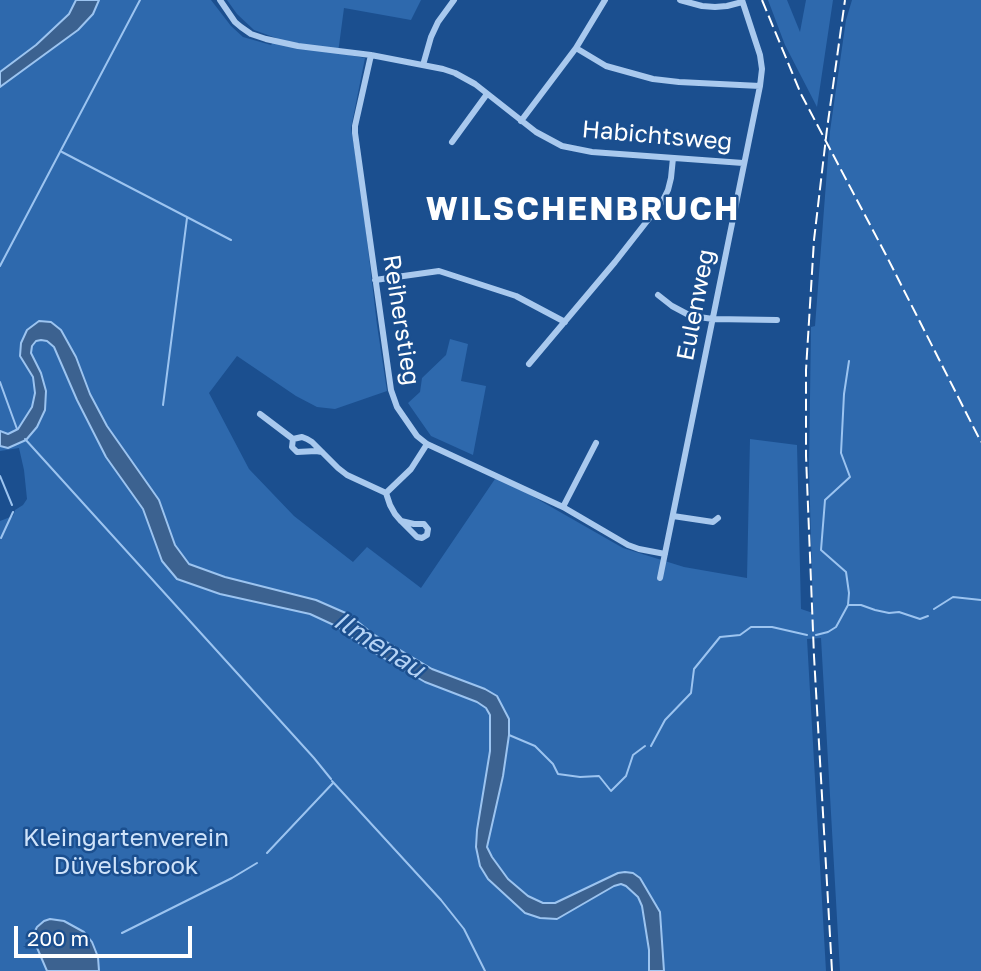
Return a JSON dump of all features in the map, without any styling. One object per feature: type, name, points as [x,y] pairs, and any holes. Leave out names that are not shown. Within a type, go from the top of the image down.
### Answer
[{"type":"street","name":"Habichtsweg","points":[[220,0],[234,22],[251,34],[298,46],[371,55],[455,73],[475,84],[548,139],[576,150],[743,163]]},
{"type":"street","points":[[423,65],[430,37],[454,0]]},
{"type":"street","points":[[521,121],[576,48],[604,0]]},
{"type":"street","points":[[680,0],[715,7],[742,1]]},
{"type":"street","name":"Eulenweg","points":[[660,578],[760,86],[760,55],[742,1]]},
{"type":"street","points":[[576,48],[606,66],[653,79],[760,86]]},
{"type":"street","name":"Reiherstieg","points":[[371,55],[355,133],[393,398],[417,436],[427,444],[563,507],[628,545],[665,554]]},
{"type":"street","points":[[452,142],[487,94]]},
{"type":"street","points":[[530,364],[662,202],[671,178],[673,158]]},
{"type":"street","points":[[375,280],[439,271],[516,296],[565,322]]},
{"type":"street","points":[[658,295],[687,314],[713,319],[777,320]]},
{"type":"street","points":[[260,414],[293,439],[307,439],[347,475],[386,493],[390,505],[401,521]]},
{"type":"street","points":[[293,439],[292,447],[297,452],[322,453]]},
{"type":"street","points":[[563,507],[596,443]]},
{"type":"street","points":[[386,493],[411,469],[427,444]]},
{"type":"street","points":[[673,516],[713,522],[718,518]]},
{"type":"green space","name":"Kleingartenverein Düvelsbrook","points":[[0,0],[211,0],[243,37],[271,45],[276,38],[254,30],[227,0],[421,0],[411,20],[344,8],[338,53],[365,58],[351,128],[387,391],[335,409],[317,407],[237,356],[209,393],[249,469],[294,516],[353,562],[367,547],[421,588],[497,476],[623,548],[684,567],[747,578],[750,439],[797,445],[801,609],[813,613],[809,468],[811,327],[815,326],[830,131],[846,20],[852,0],[981,0],[981,971],[840,971],[821,638],[807,639],[826,971],[99,971],[98,957],[92,941],[84,932],[35,943],[47,971],[0,971],[0,521],[13,516],[15,510],[27,499],[19,448],[0,451]]},
{"type":"green space","points":[[768,0],[787,0],[800,32],[806,0],[833,0],[817,107],[785,45]]},
{"type":"green space","points":[[450,339],[468,344],[461,381],[486,386],[473,455],[431,436],[408,403],[420,392],[422,378],[446,355]]},
{"type":"water","points":[[76,0],[99,0],[93,14],[78,30],[0,87],[0,72],[36,45],[69,14]]},
{"type":"water","name":"Ilmenau","points":[[39,321],[51,322],[61,330],[107,426],[159,500],[175,545],[189,564],[225,577],[316,600],[348,614],[373,634],[432,669],[497,696],[509,719],[509,735],[487,847],[492,857],[508,879],[528,896],[543,903],[555,903],[618,873],[633,873],[640,878],[660,912],[664,971],[649,971],[649,950],[642,906],[638,897],[626,886],[614,886],[557,919],[540,918],[525,913],[488,879],[480,866],[476,847],[490,751],[490,715],[486,708],[425,682],[363,646],[338,627],[310,614],[220,594],[177,579],[162,561],[143,509],[106,457],[54,347],[47,341],[36,341],[31,353],[46,391],[45,410],[37,427],[26,440],[8,448],[0,446],[0,431],[8,434],[18,429],[32,407],[35,393],[33,377],[20,356],[21,343],[27,330]]},
{"type":"water","points":[[50,919],[64,921],[84,932],[98,957],[99,971],[47,971],[33,935],[37,927]]},
{"type":"waterway","points":[[0,266],[140,0]]},
{"type":"waterway","points":[[62,152],[231,240]]},
{"type":"waterway","points":[[163,405],[187,218]]},
{"type":"waterway","points":[[816,635],[836,627],[848,605],[846,572],[821,550],[825,500],[850,477],[841,453],[844,394],[849,361]]},
{"type":"waterway","points":[[0,382],[17,429]]},
{"type":"waterway","points":[[25,439],[331,779]]},
{"type":"waterway","points":[[0,476],[12,505]]},
{"type":"waterway","points":[[1,538],[13,512]]},
{"type":"waterway","points":[[934,609],[953,597],[981,600]]},
{"type":"waterway","points":[[849,605],[861,605],[889,613],[899,612],[920,619],[928,616]]},
{"type":"waterway","points":[[651,746],[665,720],[691,693],[694,669],[720,637],[740,635],[751,627],[772,627],[807,635]]},
{"type":"waterway","points":[[509,735],[535,746],[553,764],[558,774],[599,776],[611,791],[626,776],[633,755],[645,746]]},
{"type":"waterway","points":[[332,781],[441,900],[464,929],[485,971]]},
{"type":"waterway","points":[[267,853],[333,783]]},
{"type":"waterway","points":[[122,933],[257,863]]},
{"type":"railway","points":[[762,0],[801,94],[981,442]]},
{"type":"railway","points":[[832,971],[814,656],[806,456],[806,370],[814,240],[845,0]]},
{"type":"district","name":"WILSCHENBRUCH","points":[[583,210]]}]
